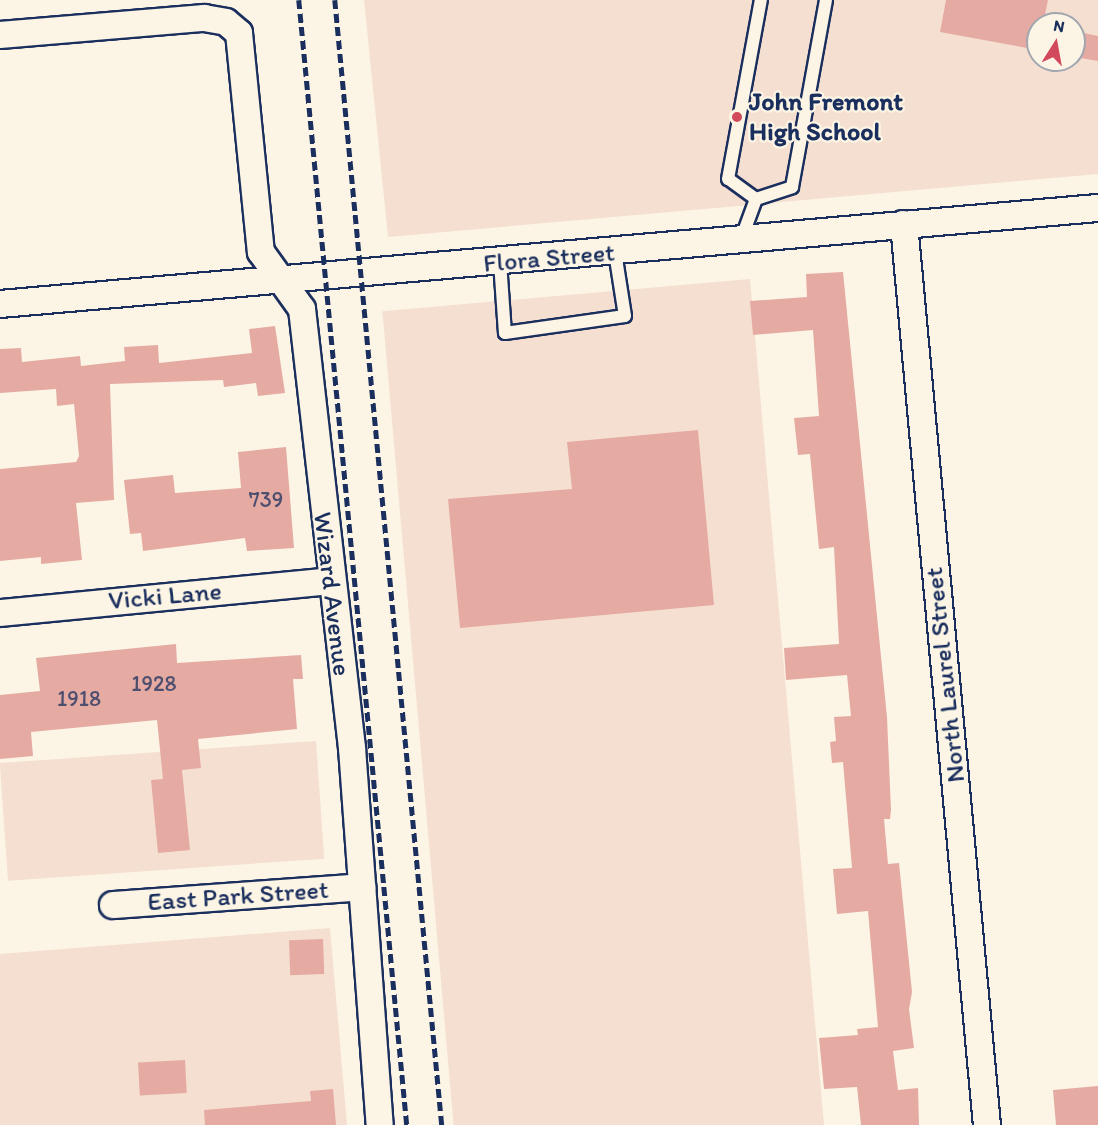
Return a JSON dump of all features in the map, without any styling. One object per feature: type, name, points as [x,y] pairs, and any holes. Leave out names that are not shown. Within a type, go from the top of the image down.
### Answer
[{"type":"street","name":"Wizard Avenue","points":[[0,35],[219,19],[239,33],[246,76],[261,252],[302,309],[330,581],[352,748],[380,1125]]},
{"type":"street","name":"Flora Street","points":[[0,304],[615,252],[742,237],[1098,208]]},
{"type":"street","name":"North Laurel Street","points":[[904,224],[987,1125]]},
{"type":"street","name":"Vicki Lane","points":[[0,613],[330,581]]},
{"type":"street","name":"East Park Street","points":[[113,905],[362,887]]},
{"type":"lane","points":[[756,199],[728,178],[761,0]]},
{"type":"lane","points":[[756,199],[792,187],[826,0]]},
{"type":"lane","points":[[742,237],[756,199]]},
{"type":"lane","points":[[500,262],[505,333],[625,316],[615,252]]},
{"type":"shaded area","name":"John Fremont High School","points":[[364,0],[1098,0],[1098,174],[388,237]]},
{"type":"shaded area","points":[[750,279],[824,1125],[454,1125],[382,311]]},
{"type":"shaded area","points":[[316,741],[324,859],[8,881],[0,763]]},
{"type":"shaded area","points":[[330,928],[347,1125],[0,1125],[0,954]]},
{"type":"building","points":[[946,0],[1048,0],[1046,12],[1026,12],[1026,48],[940,32]]},
{"type":"building","points":[[1086,34],[1098,36],[1098,61],[1086,59]]},
{"type":"building","points":[[843,272],[887,717],[891,810],[890,819],[884,819],[888,864],[899,863],[912,992],[909,1009],[914,1048],[893,1051],[898,1090],[918,1088],[919,1125],[861,1125],[857,1087],[824,1089],[819,1038],[858,1035],[857,1029],[878,1027],[868,911],[837,914],[833,869],[852,868],[843,762],[832,763],[830,742],[836,741],[834,717],[851,716],[847,675],[786,680],[784,648],[839,644],[834,547],[819,549],[810,454],[798,455],[794,418],[819,416],[813,330],[753,335],[750,301],[807,297],[806,274]]},
{"type":"building","points":[[275,326],[285,393],[258,396],[256,383],[224,387],[223,380],[110,384],[114,500],[76,503],[82,560],[41,564],[41,557],[0,561],[0,469],[76,462],[79,456],[74,404],[57,406],[56,389],[0,393],[0,349],[21,348],[22,362],[80,356],[81,366],[125,361],[124,347],[158,345],[159,363],[252,353],[249,329]]},
{"type":"building","points":[[698,430],[714,605],[460,628],[448,499],[572,489],[567,442]]},
{"type":"building","points":[[286,447],[294,548],[247,551],[245,538],[143,551],[141,533],[130,534],[124,480],[173,475],[175,493],[241,488],[238,452]]},
{"type":"building","points":[[176,644],[177,663],[301,655],[303,679],[293,679],[297,729],[198,739],[201,768],[182,770],[190,850],[158,853],[151,780],[163,779],[157,720],[31,732],[33,756],[0,759],[0,695],[40,691],[36,658]]},
{"type":"building","points":[[323,939],[324,974],[290,975],[289,940]]},
{"type":"building","points":[[185,1060],[187,1093],[140,1095],[138,1062]]},
{"type":"building","points":[[1098,1086],[1098,1125],[1056,1125],[1053,1090]]},
{"type":"building","points":[[333,1089],[336,1125],[205,1125],[204,1110],[311,1101],[310,1091]]},
{"type":"railway","points":[[299,0],[407,1125]]},
{"type":"railway","points":[[335,0],[442,1125]]},
{"type":"place","name":"John Fremont High School","points":[[737,117]]}]
